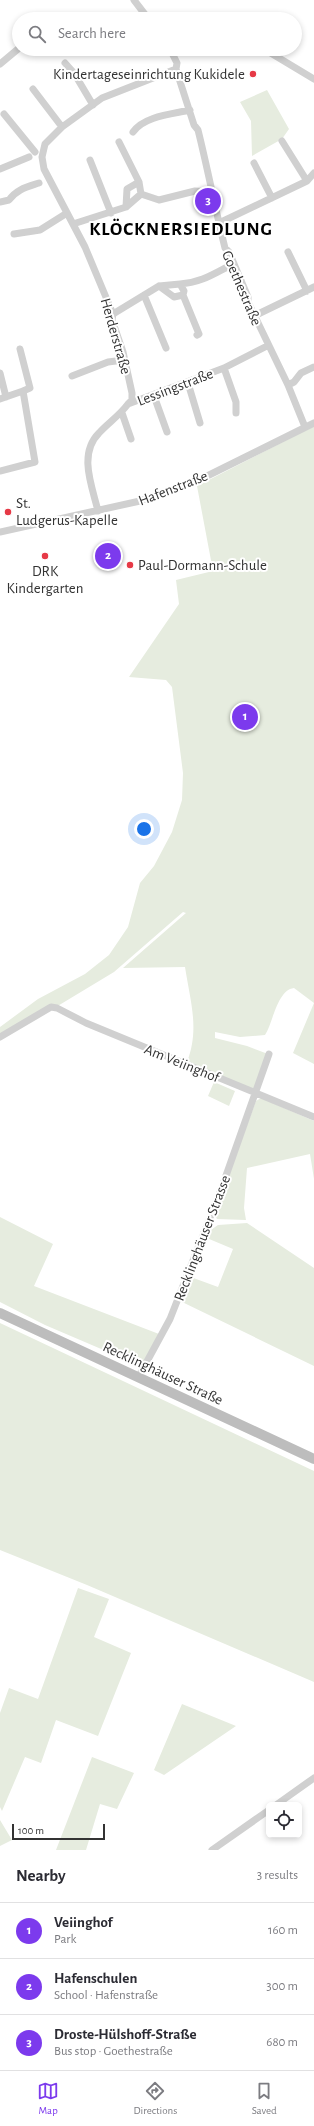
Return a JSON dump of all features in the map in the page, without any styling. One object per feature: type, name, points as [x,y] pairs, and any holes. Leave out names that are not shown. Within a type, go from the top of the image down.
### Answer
[{"type":"main road","name":"Recklinghäuser Straße","points":[[0,1313],[314,1460]]},
{"type":"street","points":[[134,0],[143,12]]},
{"type":"street","points":[[0,64],[12,54]]},
{"type":"street","name":"Goethestraße","points":[[174,56],[177,63],[176,69],[194,125],[198,130],[211,181],[211,192],[225,248],[229,252],[267,346],[288,386],[305,427]]},
{"type":"street","points":[[276,56],[314,79]]},
{"type":"street","points":[[65,63],[74,73],[93,105]]},
{"type":"street","name":"Herderstraße","points":[[128,404],[132,400],[132,393],[112,320],[113,314],[85,247],[44,169],[42,157],[45,144],[62,128],[102,98],[176,69]]},
{"type":"street","points":[[33,89],[62,128]]},
{"type":"street","points":[[134,132],[138,125],[150,120],[190,110]]},
{"type":"street","points":[[4,114],[35,152]]},
{"type":"street","points":[[282,141],[307,181]]},
{"type":"street","points":[[119,142],[139,182],[142,194]]},
{"type":"street","points":[[0,169],[29,157]]},
{"type":"street","points":[[90,160],[112,213]]},
{"type":"street","points":[[254,163],[272,198]]},
{"type":"street","points":[[218,223],[307,181],[314,173]]},
{"type":"street","points":[[126,207],[127,189],[139,182]]},
{"type":"street","points":[[0,202],[9,200],[14,193],[21,189],[39,183]]},
{"type":"street","points":[[142,194],[159,200],[195,190],[211,192]]},
{"type":"street","points":[[73,224],[112,213],[126,207],[142,194]]},
{"type":"street","points":[[14,234],[40,230],[67,213]]},
{"type":"street","points":[[288,252],[307,291]]},
{"type":"street","points":[[113,314],[159,286],[198,282],[233,264]]},
{"type":"street","points":[[180,284],[184,291],[183,295],[199,334],[197,335]]},
{"type":"street","points":[[159,286],[174,297],[183,295]]},
{"type":"street","points":[[254,316],[314,287]]},
{"type":"street","points":[[144,295],[166,348]]},
{"type":"street","name":"Lessingstraße","points":[[98,511],[87,463],[89,448],[98,434],[122,413],[128,404],[154,396],[224,368],[267,346]]},
{"type":"street","points":[[0,372],[3,398],[30,388],[20,349]]},
{"type":"street","points":[[72,376],[108,362],[124,360]]},
{"type":"street","points":[[288,386],[294,382],[301,373],[314,367]]},
{"type":"street","points":[[224,368],[236,402],[236,413]]},
{"type":"street","points":[[188,382],[200,423]]},
{"type":"street","points":[[0,471],[36,462],[23,391]]},
{"type":"street","points":[[154,396],[167,432]]},
{"type":"street","points":[[122,413],[131,438]]},
{"type":"street","name":"Hafenstraße","points":[[0,532],[140,501],[197,482],[314,423]]},
{"type":"street","name":"Am Veiinghof","points":[[0,1036],[51,1008],[56,1008],[86,1023],[314,1117]]},
{"type":"street","name":"Recklinghäuser Strasse","points":[[138,1378],[170,1319],[257,1093],[255,1090],[269,1054]]},
{"type":"street","points":[[280,1802],[314,1778]]},
{"type":"street","points":[[212,1850],[266,1812]]},
{"type":"shaded area","points":[[267,90],[289,129],[282,139],[252,156],[251,121],[240,102]]},
{"type":"shaded area","points":[[314,426],[314,1003],[294,988],[283,994],[265,1035],[240,1037],[215,1032],[215,1038],[247,1046],[268,1054],[254,1090],[187,1062],[193,1038],[193,1014],[185,967],[123,968],[186,913],[183,912],[114,972],[56,1007],[0,1035],[0,1027],[38,999],[85,974],[109,955],[128,927],[140,883],[154,866],[172,832],[182,800],[183,773],[172,687],[166,680],[129,677],[179,604],[176,580],[213,571],[197,486]]},
{"type":"shaded area","points":[[314,1003],[314,1064],[293,1053]]},
{"type":"shaded area","points":[[214,1082],[235,1091],[229,1106],[208,1096]]},
{"type":"shaded area","points":[[261,1098],[314,1121],[314,1179],[310,1154],[247,1168],[244,1208],[246,1220],[217,1219],[214,1214],[256,1101]]},
{"type":"shaded area","points":[[0,1217],[53,1244],[34,1286],[159,1334],[141,1366],[45,1325],[0,1302]]},
{"type":"shaded area","points":[[247,1223],[314,1268],[314,1366],[180,1301],[188,1276],[218,1287],[233,1249],[202,1236],[218,1225]]},
{"type":"shaded area","points":[[0,1323],[314,1471],[314,1682],[87,1585],[0,1550]]},
{"type":"shaded area","points":[[78,1588],[109,1599],[94,1637],[131,1653],[98,1736],[56,1720],[41,1763],[25,1757],[2,1811],[0,1807],[0,1713],[9,1688],[38,1699]]},
{"type":"shaded area","points":[[182,1704],[236,1726],[164,1775],[154,1770]]},
{"type":"shaded area","points":[[92,1757],[134,1773],[117,1809],[100,1804],[86,1850],[56,1850]]},
{"type":"shaded area","points":[[0,1820],[12,1840],[0,1846]]},
{"type":"place","name":"Kindertageseinrichtung Kukidele","points":[[253,74]]},
{"type":"place","name":"Droste-Hülshoff-Straße","points":[[208,201]]},
{"type":"place","name":"St. Ludgerus-Kapelle","points":[[8,512]]},
{"type":"place","name":"DRK Kindergarten","points":[[45,556]]},
{"type":"place","name":"Hafenschulen","points":[[108,556]]},
{"type":"place","name":"Paul-Dormann-Schule","points":[[130,565]]},
{"type":"place","name":"Veiinghof","points":[[245,717]]},
{"type":"district","name":"KLÖCKNERSIEDLUNG","points":[[181,228]]}]
